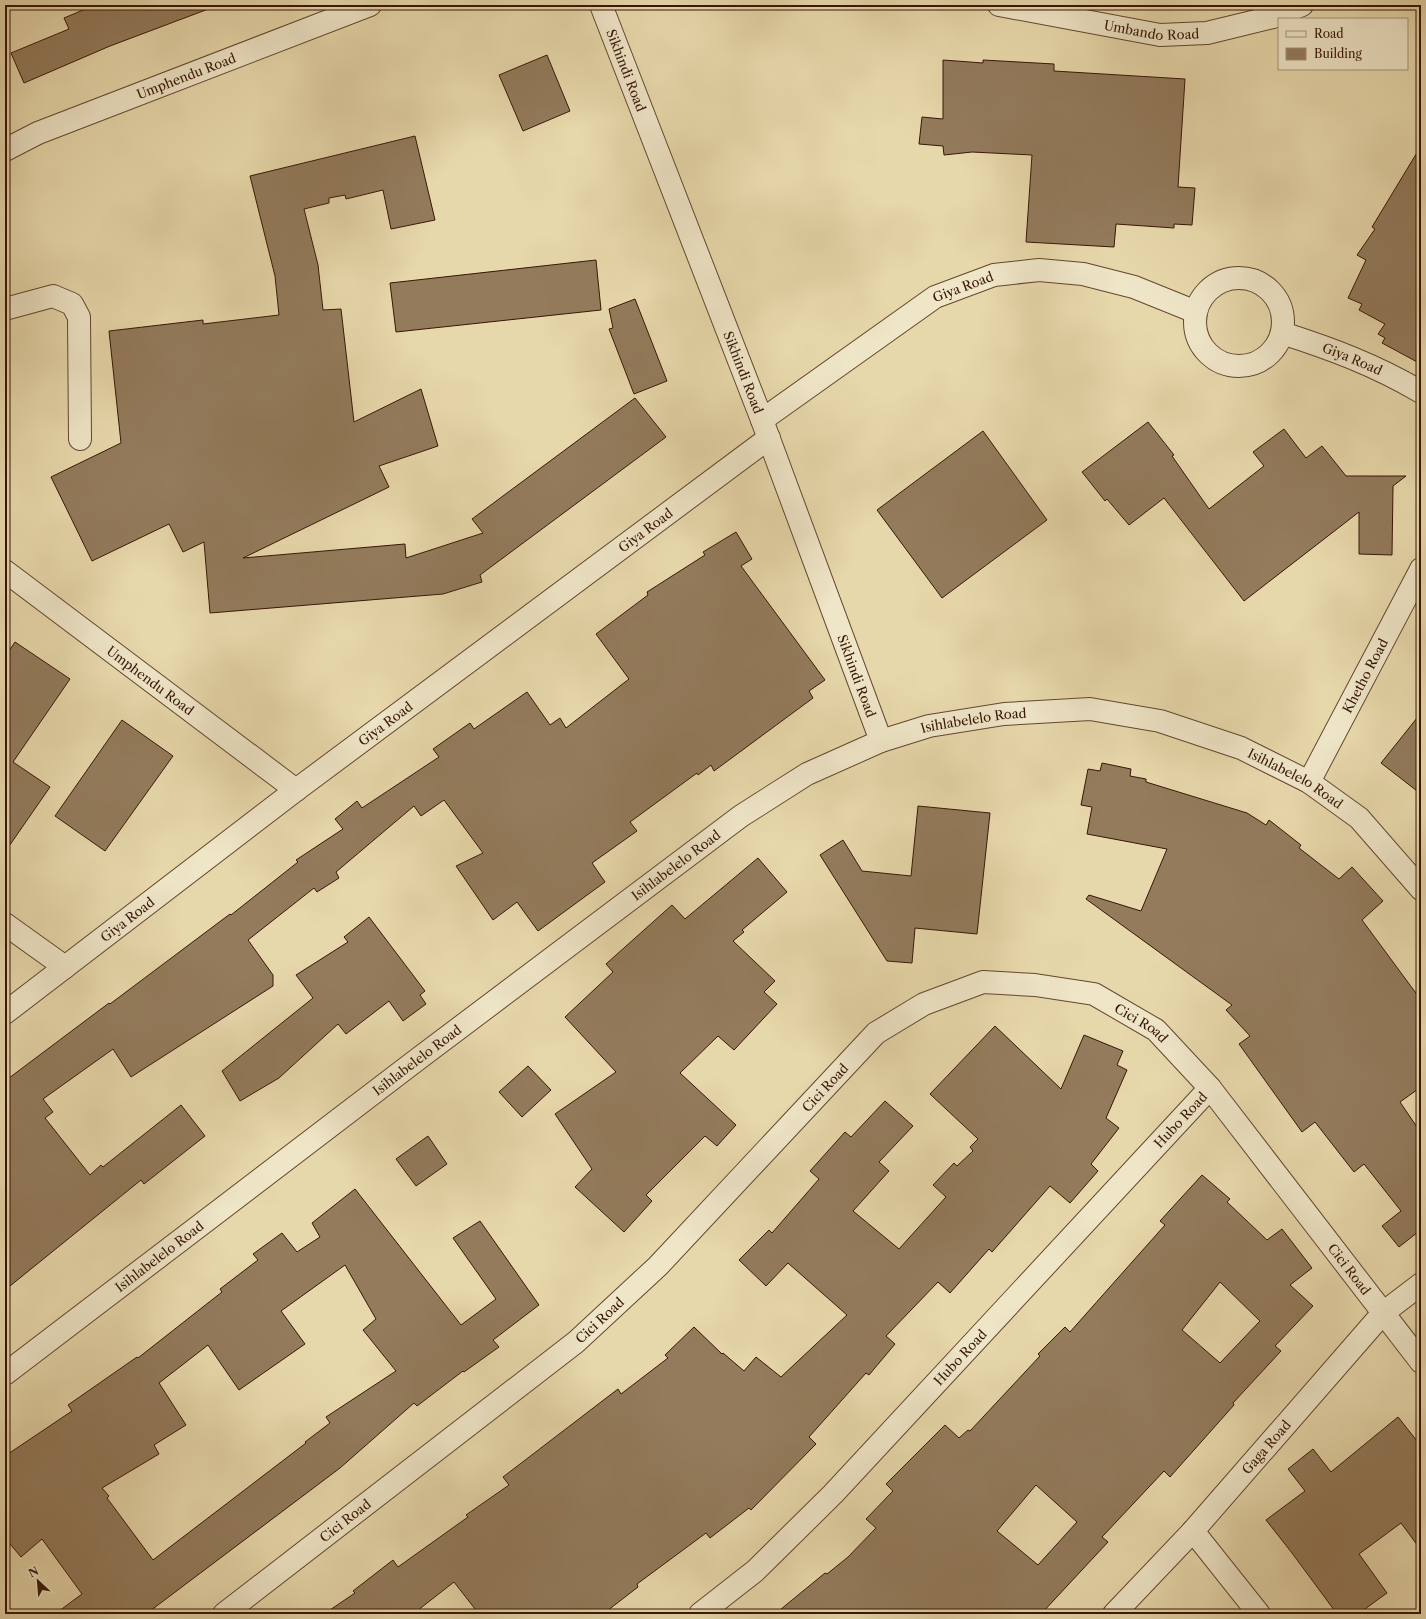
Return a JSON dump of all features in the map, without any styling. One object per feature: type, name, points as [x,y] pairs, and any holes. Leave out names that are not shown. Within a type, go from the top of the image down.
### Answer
[{"type":"street","name":"Umphendu Road","points":[[5,150],[38,133],[370,5]]},
{"type":"street","name":"Sikhindi Road","points":[[601,5],[766,429],[881,741]]},
{"type":"street","name":"Umbando Road","points":[[999,5],[1084,13],[1160,35],[1207,33],[1274,17],[1302,5]]},
{"type":"street","name":"Giya Road","points":[[5,1014],[766,429],[935,297],[994,275],[1039,270],[1083,274],[1134,287],[1196,312]]},
{"type":"street","points":[[1242,279],[1256,282],[1269,290],[1278,302],[1283,318],[1282,333],[1276,346],[1265,357],[1252,364],[1236,366],[1221,363],[1209,354],[1199,342],[1195,328],[1196,312],[1202,298],[1213,287],[1227,280],[1242,279]]},
{"type":"street","points":[[5,309],[53,296],[72,304],[79,317],[80,439]]},
{"type":"street","name":"Giya Road","points":[[1282,333],[1345,354],[1401,380],[1421,392]]},
{"type":"street","name":"Khetho Road","points":[[1309,782],[1421,569]]},
{"type":"street","name":"Umphendu Road","points":[[5,570],[296,790]]},
{"type":"street","name":"Isihlabelelo Road","points":[[5,1374],[418,1059],[741,816],[807,774],[881,741],[929,726],[996,715],[1090,710],[1160,721],[1234,746],[1309,782],[1359,818],[1421,889]]},
{"type":"street","points":[[5,924],[65,968]]},
{"type":"street","name":"Cici Road","points":[[224,1614],[576,1342],[658,1266],[876,1033],[924,1004],[983,982],[1035,984],[1094,994],[1156,1030],[1210,1088],[1421,1362]]},
{"type":"street","name":"Hubo Road","points":[[700,1614],[755,1571],[833,1494],[1210,1088]]},
{"type":"street","name":"Gaga Road","points":[[1114,1614],[1193,1531],[1383,1313],[1421,1284]]},
{"type":"street","points":[[1193,1531],[1259,1614]]},
{"type":"building","points":[[95,5],[211,5],[211,8],[110,46],[24,83],[11,53],[69,29],[64,18]]},
{"type":"building","points":[[547,55],[570,111],[523,131],[499,75]]},
{"type":"building","points":[[943,60],[983,63],[983,60],[1054,64],[1054,71],[1185,79],[1178,187],[1195,188],[1192,225],[1174,224],[1174,228],[1116,224],[1114,247],[1026,242],[1032,155],[972,152],[944,155],[943,146],[919,144],[922,117],[943,119]]},
{"type":"building","points":[[415,136],[435,220],[391,229],[383,190],[346,199],[345,195],[329,198],[329,203],[304,209],[318,265],[323,310],[341,309],[354,422],[421,389],[438,446],[379,466],[389,487],[243,558],[405,544],[406,558],[483,533],[472,519],[635,398],[666,437],[480,575],[482,582],[443,594],[210,613],[204,542],[183,552],[169,524],[92,561],[51,477],[121,443],[109,331],[203,320],[203,324],[279,315],[275,276],[250,176]]},
{"type":"building","points":[[1421,146],[1421,364],[1382,343],[1385,338],[1378,334],[1385,324],[1359,310],[1362,304],[1348,298],[1366,260],[1357,255],[1375,229],[1372,227]]},
{"type":"building","points":[[596,260],[601,310],[396,332],[390,283]]},
{"type":"building","points":[[635,299],[667,381],[634,394],[609,329],[613,328],[609,309]]},
{"type":"building","points":[[1148,422],[1174,455],[1172,456],[1209,509],[1264,466],[1253,452],[1284,429],[1306,458],[1322,446],[1346,476],[1406,476],[1393,486],[1392,555],[1359,554],[1359,512],[1244,601],[1164,498],[1129,525],[1107,499],[1105,501],[1082,472]]},
{"type":"building","points":[[983,431],[1047,520],[942,598],[877,510]]},
{"type":"building","points":[[736,532],[752,559],[741,566],[825,680],[809,691],[813,698],[714,771],[711,765],[698,775],[697,773],[630,822],[637,831],[592,863],[605,882],[538,931],[517,902],[493,920],[456,866],[483,853],[444,800],[421,816],[414,806],[336,872],[339,878],[317,892],[314,888],[248,940],[273,975],[273,986],[131,1077],[113,1049],[43,1099],[53,1112],[45,1118],[90,1175],[101,1165],[103,1167],[181,1105],[205,1136],[144,1184],[141,1180],[5,1290],[5,1081],[230,914],[231,915],[298,862],[296,860],[343,829],[335,819],[357,801],[362,808],[439,757],[433,749],[470,723],[474,729],[527,692],[550,725],[560,718],[566,728],[629,679],[596,634],[648,595],[647,592],[705,555],[703,552]]},
{"type":"building","points":[[15,642],[70,679],[13,762],[50,787],[5,852],[5,657]]},
{"type":"building","points":[[1421,713],[1421,794],[1381,763]]},
{"type":"building","points":[[122,720],[173,756],[105,851],[55,816]]},
{"type":"building","points":[[1102,763],[1131,769],[1130,776],[1146,779],[1146,782],[1247,813],[1266,825],[1269,820],[1301,845],[1299,848],[1339,879],[1352,867],[1383,901],[1362,920],[1421,1000],[1421,1087],[1400,1102],[1421,1133],[1421,1236],[1418,1232],[1399,1247],[1382,1226],[1401,1211],[1364,1164],[1354,1172],[1315,1122],[1302,1132],[1239,1044],[1250,1036],[1226,1010],[1232,1005],[1086,899],[1089,895],[1141,911],[1167,849],[1087,834],[1092,807],[1081,805],[1088,769],[1100,771]]},
{"type":"building","points":[[918,806],[990,813],[977,934],[915,928],[912,963],[887,961],[820,855],[843,840],[862,871],[911,876]]},
{"type":"building","points":[[758,858],[787,892],[742,930],[744,932],[733,941],[775,981],[764,992],[777,1004],[734,1050],[718,1036],[680,1073],[736,1125],[717,1146],[705,1136],[646,1195],[652,1201],[624,1232],[575,1187],[592,1169],[555,1114],[616,1072],[565,1017],[613,972],[606,964],[672,905],[685,919]]},
{"type":"building","points":[[369,917],[425,991],[420,995],[426,1004],[403,1021],[389,1001],[346,1034],[338,1024],[279,1078],[240,1101],[222,1071],[313,998],[296,975],[348,942],[344,937]]},
{"type":"building","points":[[995,1026],[1061,1089],[1084,1035],[1123,1051],[1117,1065],[1127,1070],[1106,1118],[1119,1128],[1091,1164],[1098,1171],[1070,1203],[1050,1186],[992,1252],[989,1249],[950,1293],[938,1282],[886,1336],[895,1344],[869,1375],[866,1373],[809,1437],[816,1444],[751,1510],[749,1508],[710,1538],[706,1533],[637,1584],[638,1587],[603,1614],[479,1614],[454,1582],[413,1614],[324,1614],[355,1593],[353,1591],[393,1560],[398,1567],[468,1517],[466,1515],[509,1485],[503,1477],[618,1389],[621,1394],[668,1358],[665,1355],[694,1327],[722,1354],[723,1353],[744,1371],[756,1357],[781,1377],[847,1315],[788,1263],[766,1286],[739,1260],[769,1230],[772,1233],[819,1179],[810,1171],[845,1132],[851,1137],[885,1101],[913,1126],[879,1162],[889,1171],[853,1211],[899,1249],[946,1197],[933,1185],[954,1163],[957,1166],[973,1151],[970,1147],[978,1139],[930,1094]]},
{"type":"building","points":[[528,1066],[551,1090],[522,1117],[499,1092]]},
{"type":"building","points":[[428,1136],[447,1164],[416,1186],[396,1159]]},
{"type":"building","points":[[1202,1175],[1230,1199],[1227,1202],[1267,1240],[1282,1229],[1312,1268],[1290,1285],[1313,1306],[1275,1346],[1281,1351],[1233,1403],[1234,1405],[1170,1477],[1164,1471],[1102,1537],[1108,1542],[1041,1614],[775,1614],[825,1573],[827,1574],[848,1557],[876,1528],[866,1519],[893,1491],[886,1484],[945,1425],[959,1438],[968,1430],[970,1431],[1040,1356],[1038,1354],[1065,1327],[1070,1332],[1165,1225],[1160,1221]],"holes":[[[1220,1282],[1260,1321],[1220,1363],[1182,1330]],[[1036,1485],[1077,1522],[1038,1565],[997,1531]]]},
{"type":"building","points":[[355,1189],[461,1325],[496,1299],[453,1238],[480,1221],[539,1305],[493,1340],[499,1347],[464,1372],[463,1371],[417,1406],[414,1403],[340,1468],[146,1614],[55,1614],[82,1594],[42,1539],[21,1557],[5,1538],[5,1456],[72,1411],[68,1405],[137,1357],[138,1358],[222,1292],[220,1289],[258,1260],[253,1254],[282,1233],[297,1252],[320,1237],[312,1223]],"holes":[[[345,1265],[376,1319],[363,1330],[396,1371],[326,1417],[330,1423],[305,1442],[306,1443],[153,1560],[107,1498],[109,1496],[102,1488],[159,1454],[154,1445],[186,1425],[159,1383],[208,1345],[239,1390],[305,1344],[281,1311]]]},
{"type":"building","points":[[1398,1417],[1421,1446],[1421,1550],[1401,1523],[1359,1554],[1387,1593],[1358,1614],[1337,1614],[1266,1520],[1305,1491],[1288,1469],[1313,1449],[1331,1472]]}]
